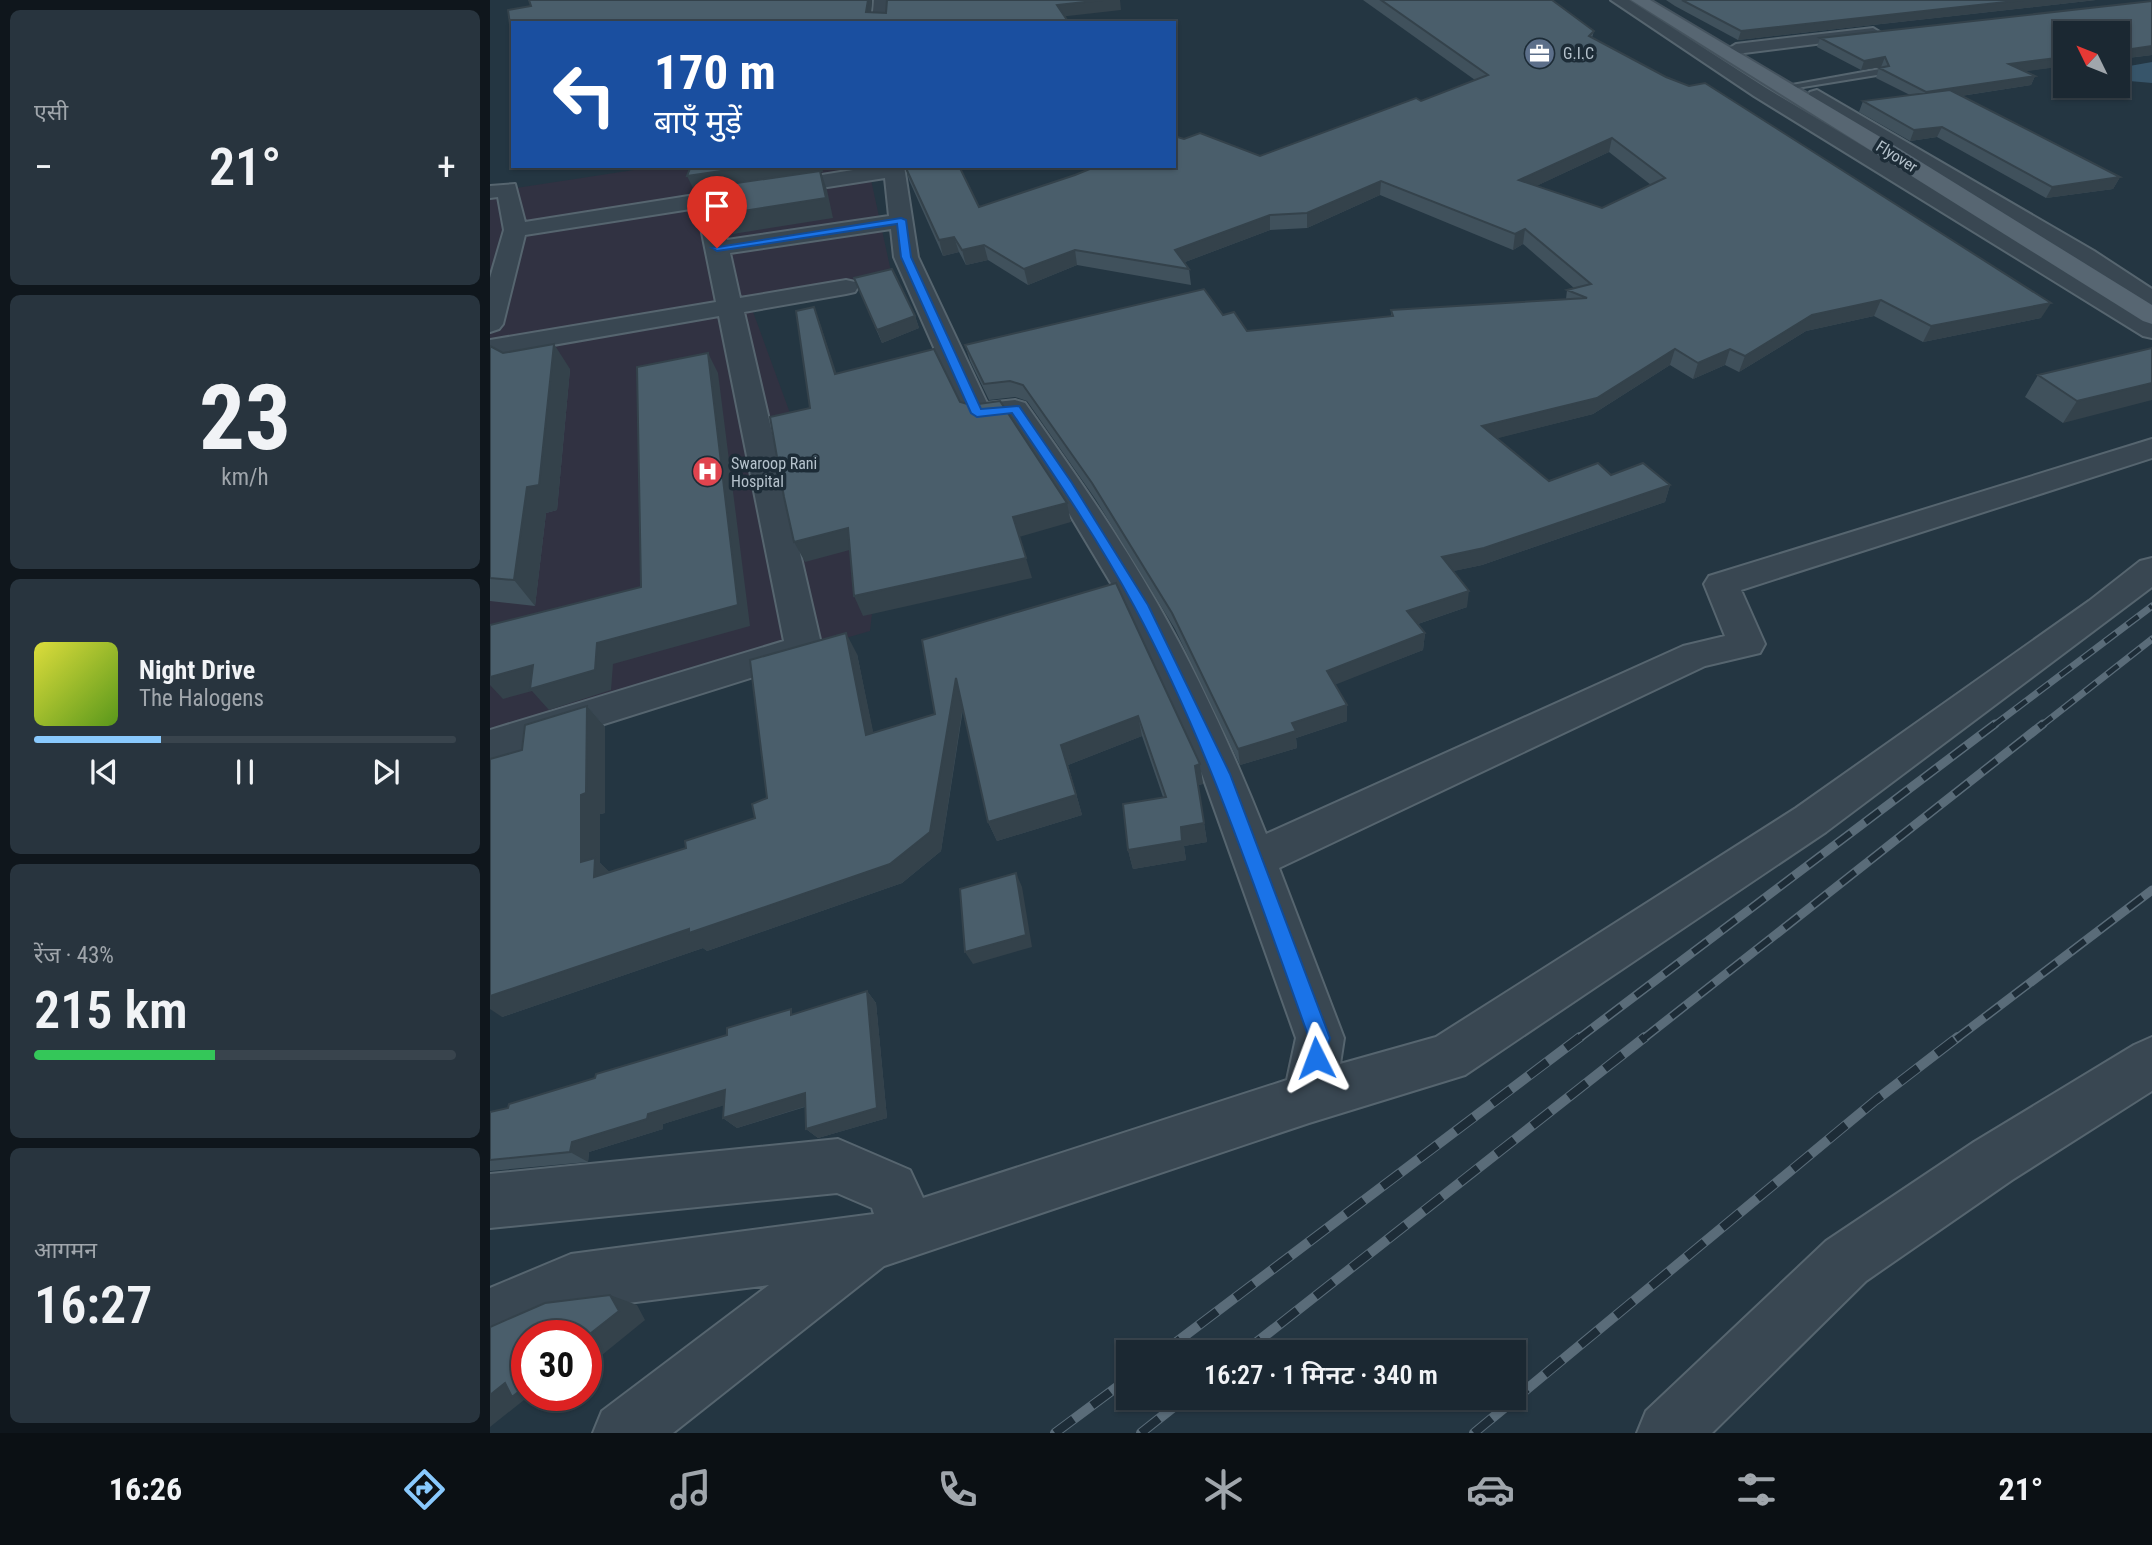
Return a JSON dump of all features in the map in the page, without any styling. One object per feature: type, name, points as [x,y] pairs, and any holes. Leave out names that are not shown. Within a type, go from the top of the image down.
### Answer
[{"type":"main road","name":"Flyover","points":[[1639,0],[1885,148],[2152,316]]},
{"type":"street","points":[[880,21],[882,0]]},
{"type":"street","points":[[1619,0],[1772,99],[2152,330]]},
{"type":"street","points":[[1656,0],[2086,256],[2152,300]]},
{"type":"street","points":[[1736,49],[1889,32]]},
{"type":"street","points":[[515,230],[894,168],[906,257],[977,413],[1015,409],[1141,605],[1222,774],[1320,1038],[1309,1098]]},
{"type":"street","points":[[490,192],[507,189],[515,230],[490,324]]},
{"type":"street","points":[[490,745],[804,648],[706,198]]},
{"type":"street","points":[[717,248],[901,220]]},
{"type":"street","points":[[490,348],[846,287]]},
{"type":"street","points":[[1253,860],[1696,655],[1747,644],[1721,584],[2152,448]]},
{"type":"street","points":[[490,1317],[571,1282],[888,1238],[1309,1098],[1447,1058],[1811,820],[2101,610],[2152,569]]},
{"type":"street","points":[[1668,1433],[1846,1261],[1993,1161],[2152,1062]]},
{"type":"street","points":[[490,1201],[838,1166],[891,1189],[888,1238]]},
{"type":"street","points":[[624,1433],[888,1238]]},
{"type":"lane","points":[[1797,85],[1880,72]]},
{"type":"shaded area","points":[[2152,62],[2152,83],[2130,81],[2130,66]]},
{"type":"shaded area","name":"Swaroop Rani Hospital","points":[[647,168],[868,168],[892,276],[752,309],[794,424],[877,570],[870,631],[490,742],[490,192]]},
{"type":"building","points":[[529,0],[868,0],[866,12],[886,13],[887,0],[1103,0],[1057,5],[1068,21],[511,21],[511,32],[508,10],[531,6]]},
{"type":"building","points":[[1381,0],[1552,0],[1594,31],[1589,36],[1666,77],[1689,86],[1705,83],[2051,303],[1931,326],[1881,300],[1812,315],[1745,356],[1730,349],[1698,363],[1675,349],[1597,398],[1482,426],[1549,481],[1598,463],[1611,475],[1643,463],[1670,485],[1484,548],[1442,557],[1469,591],[1407,611],[1425,633],[1327,671],[1347,705],[1292,723],[1296,731],[1238,749],[1172,613],[1092,483],[1023,385],[1010,381],[984,384],[965,345],[1204,289],[1223,315],[1234,312],[1247,331],[1393,316],[1391,310],[1587,298],[1567,290],[1591,284],[1525,229],[1515,234],[1381,181],[1307,213],[1270,215],[1175,250],[1189,269],[1075,250],[1024,269],[984,245],[962,250],[954,237],[939,240],[906,168],[960,168],[979,207],[1092,168],[1176,168],[1176,137],[1184,139],[1200,133],[1260,156],[1416,98],[1421,101],[1488,75]],"holes":[[[1612,138],[1665,178],[1602,208],[1519,180]]]},
{"type":"building","points":[[1682,0],[2024,0],[1741,31]]},
{"type":"building","points":[[2152,1],[2152,46],[2130,49],[2130,21],[2053,21],[2053,58],[2009,64],[2035,76],[1926,92],[1879,68],[1889,66],[1885,57],[1864,61],[1820,38]]},
{"type":"building","points":[[1950,90],[2120,177],[2052,187],[1942,127],[1914,130],[1863,101]]},
{"type":"building","points":[[690,168],[741,168],[687,176]]},
{"type":"building","points":[[820,171],[826,198],[724,214],[723,185]]},
{"type":"building","points":[[892,269],[915,316],[877,330],[854,278]]},
{"type":"building","points":[[814,307],[835,374],[934,349],[960,402],[971,405],[1000,401],[1067,503],[1013,517],[1026,558],[854,596],[848,528],[794,542],[770,417],[810,408],[796,311]]},
{"type":"building","points":[[554,344],[539,485],[527,487],[514,580],[490,578],[490,346],[503,353]]},
{"type":"building","points":[[2152,348],[2152,383],[2077,401],[2038,375]]},
{"type":"building","points":[[708,353],[738,605],[597,643],[595,670],[530,689],[533,665],[490,677],[490,625],[641,587],[637,367]]},
{"type":"building","points":[[1116,583],[1200,764],[1195,766],[1204,823],[1181,827],[1182,841],[1128,850],[1123,804],[1166,797],[1138,716],[1061,745],[1076,795],[988,822],[956,678],[930,832],[890,864],[689,933],[689,929],[490,996],[490,759],[522,750],[525,725],[587,706],[586,793],[581,795],[581,862],[595,858],[594,877],[686,848],[685,841],[755,818],[752,804],[767,798],[750,660],[846,633],[866,735],[935,714],[922,640]]},
{"type":"building","points":[[1016,873],[1026,935],[965,952],[960,889]]},
{"type":"building","points":[[867,991],[877,1108],[806,1129],[805,1093],[723,1118],[725,1090],[648,1114],[647,1119],[572,1142],[570,1152],[490,1160],[490,1112],[595,1078],[596,1074],[727,1035],[727,1028],[791,1009],[791,1015]]},
{"type":"building","points":[[610,1295],[619,1311],[602,1324],[602,1320],[511,1320],[511,1395],[505,1383],[490,1395],[490,1327],[545,1303]]},
{"type":"railway","points":[[1993,726],[2152,606]]},
{"type":"railway","points":[[2041,726],[2152,639]]},
{"type":"railway","points":[[1578,1039],[1995,724]]},
{"type":"railway","points":[[1643,1039],[2043,724]]},
{"type":"railway","points":[[1956,1039],[2152,890]]},
{"type":"railway","points":[[1179,1340],[1580,1037]]},
{"type":"railway","points":[[1260,1340],[1645,1037]]},
{"type":"railway","points":[[1474,1433],[1876,1100],[1958,1037]]},
{"type":"railway","points":[[1055,1433],[1116,1388]]},
{"type":"railway","points":[[1141,1433],[1170,1410]]},
{"type":"place","name":"G.I.C","points":[[1540,53]]},
{"type":"place","name":"Swaroop Rani Hospital","points":[[708,472]]},
{"type":"route","points":[[717,248],[901,220],[906,257],[977,413],[1015,409],[1066,483],[1141,605],[1222,774],[1320,1038],[1316,1058]]}]
